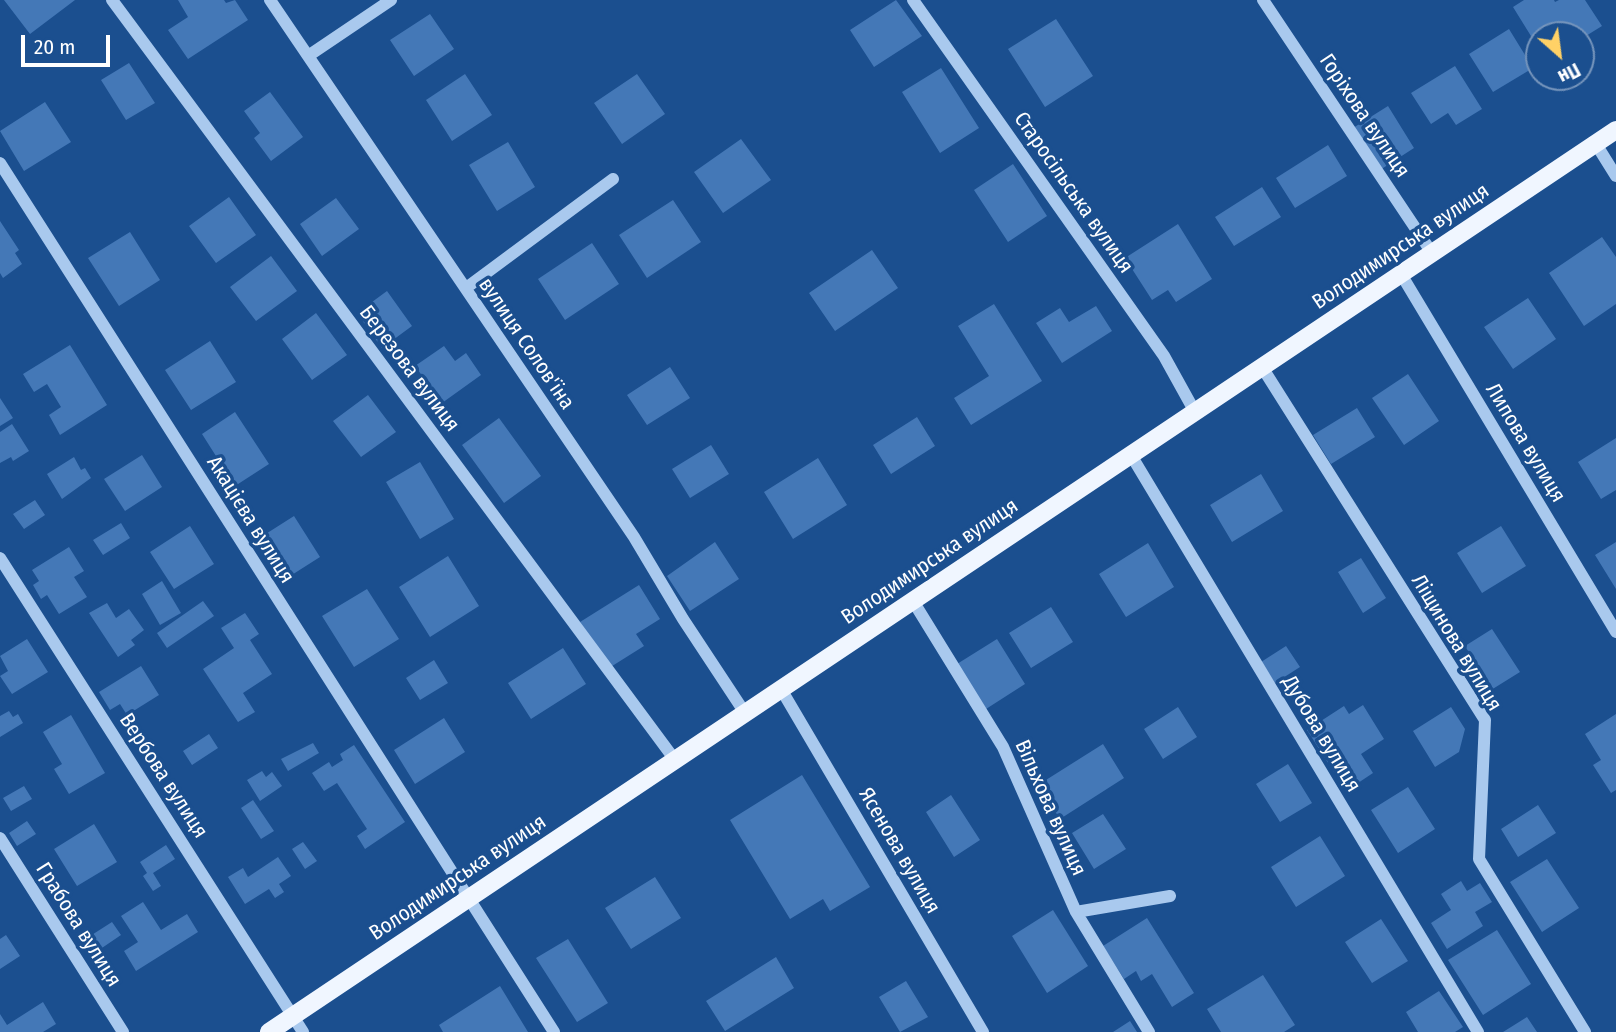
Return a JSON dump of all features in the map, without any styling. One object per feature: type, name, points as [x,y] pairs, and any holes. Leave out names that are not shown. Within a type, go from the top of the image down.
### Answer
[{"type":"main road","name":"Володимирська вулиця","points":[[269,1032],[1616,131]]},
{"type":"street","name":"Березова вулиця","points":[[112,0],[675,760]]},
{"type":"street","name":"вулиця Солов'їна","points":[[270,0],[634,537],[683,619],[746,713]]},
{"type":"street","points":[[308,56],[391,0]]},
{"type":"street","name":"Старосільська вулиця","points":[[914,0],[1164,356],[1195,412]]},
{"type":"street","name":"Горіхова вулиця","points":[[1263,0],[1432,253]]},
{"type":"street","points":[[1596,144],[1616,176]]},
{"type":"street","name":"Акацієва вулиця","points":[[0,163],[554,1032]]},
{"type":"street","points":[[466,288],[613,179]]},
{"type":"street","name":"Липова вулиця","points":[[1401,274],[1616,632]]},
{"type":"street","name":"Ліщинова вулиця","points":[[1262,367],[1485,720],[1479,859],[1585,1032]]},
{"type":"street","name":"Дубова вулиця","points":[[1131,455],[1478,1032]]},
{"type":"street","name":"Вербова вулиця","points":[[0,558],[303,1032]]},
{"type":"street","name":"Вільхова вулиця","points":[[913,601],[1003,747],[1076,912],[1149,1032]]},
{"type":"street","name":"Ясенова вулиця","points":[[781,689],[983,1032]]},
{"type":"street","name":"Грабова вулиця","points":[[0,838],[123,1032]]},
{"type":"street","points":[[1076,912],[1170,897]]},
{"type":"building","points":[[4,0],[75,0],[30,34]]},
{"type":"building","points":[[178,0],[224,0],[226,3],[235,0],[248,20],[188,59],[168,30],[188,17]]},
{"type":"building","points":[[896,0],[922,36],[874,67],[850,30]]},
{"type":"building","points":[[1524,0],[1585,0],[1602,26],[1595,30],[1595,21],[1525,21],[1525,26],[1513,7]]},
{"type":"building","points":[[430,14],[454,49],[414,76],[390,40]]},
{"type":"building","points":[[1056,19],[1093,76],[1045,107],[1008,49]]},
{"type":"building","points":[[1509,29],[1525,55],[1525,73],[1493,92],[1469,54]]},
{"type":"building","points":[[129,63],[155,103],[126,120],[101,80]]},
{"type":"building","points":[[1455,66],[1482,109],[1456,125],[1448,113],[1431,124],[1411,93]]},
{"type":"building","points":[[941,68],[979,128],[940,153],[902,92]]},
{"type":"building","points":[[465,74],[492,115],[452,141],[426,100]]},
{"type":"building","points":[[637,74],[665,114],[622,144],[594,103]]},
{"type":"building","points":[[270,92],[303,137],[271,161],[254,138],[260,133],[244,111]]},
{"type":"building","points":[[45,102],[71,142],[24,171],[0,131]]},
{"type":"building","points":[[1388,106],[1414,148],[1380,170],[1353,128]]},
{"type":"building","points":[[741,139],[771,180],[723,213],[694,172]]},
{"type":"building","points":[[508,142],[535,187],[497,211],[469,165]]},
{"type":"building","points":[[1328,145],[1347,176],[1295,208],[1276,178]]},
{"type":"building","points":[[1013,164],[1047,216],[1008,242],[974,190]]},
{"type":"building","points":[[1262,187],[1281,217],[1234,246],[1215,217]]},
{"type":"building","points":[[229,197],[256,235],[216,263],[189,226]]},
{"type":"building","points":[[336,198],[359,229],[322,256],[300,224]]},
{"type":"building","points":[[673,200],[701,242],[647,278],[619,235]]},
{"type":"building","points":[[0,221],[19,250],[15,253],[22,264],[3,278],[0,273]]},
{"type":"building","points":[[1178,224],[1212,279],[1176,302],[1168,290],[1152,300],[1125,258]]},
{"type":"building","points":[[130,232],[160,280],[119,306],[88,258]]},
{"type":"building","points":[[1602,237],[1616,257],[1616,304],[1584,326],[1549,273]]},
{"type":"building","points":[[592,243],[619,284],[565,320],[538,279]]},
{"type":"building","points":[[872,250],[898,288],[835,331],[809,293]]},
{"type":"building","points":[[271,256],[297,291],[256,321],[230,287]]},
{"type":"building","points":[[387,291],[412,326],[382,348],[357,313]]},
{"type":"building","points":[[1528,298],[1556,339],[1513,369],[1484,327]]},
{"type":"building","points":[[994,304],[1042,381],[971,425],[954,398],[989,376],[958,326]]},
{"type":"building","points":[[1096,306],[1112,331],[1062,363],[1036,323],[1060,308],[1069,322]]},
{"type":"building","points":[[316,313],[347,355],[312,380],[282,339]]},
{"type":"building","points":[[210,341],[236,382],[191,410],[165,370]]},
{"type":"building","points":[[70,345],[107,405],[60,435],[49,415],[61,407],[47,384],[34,392],[23,374]]},
{"type":"building","points":[[444,346],[455,361],[466,353],[481,375],[442,403],[415,366]]},
{"type":"building","points":[[670,367],[690,398],[647,425],[627,395]]},
{"type":"building","points":[[1408,374],[1439,421],[1404,445],[1372,398]]},
{"type":"building","points":[[368,395],[396,432],[361,457],[333,421]]},
{"type":"building","points":[[0,398],[13,418],[0,426]]},
{"type":"building","points":[[1357,408],[1375,437],[1331,464],[1313,435]]},
{"type":"building","points":[[235,412],[269,464],[235,486],[202,434]]},
{"type":"building","points":[[917,417],[935,446],[891,474],[873,445]]},
{"type":"building","points":[[499,418],[541,476],[504,503],[462,445]]},
{"type":"building","points":[[12,424],[29,451],[13,461],[11,457],[0,463],[0,432]]},
{"type":"building","points":[[1616,438],[1616,490],[1601,499],[1578,462]]},
{"type":"building","points":[[711,445],[729,474],[690,498],[672,469]]},
{"type":"building","points":[[142,455],[162,487],[125,511],[104,479]]},
{"type":"building","points":[[74,457],[81,470],[85,468],[91,478],[62,499],[47,474]]},
{"type":"building","points":[[818,458],[847,505],[793,539],[764,492]]},
{"type":"building","points":[[420,462],[454,519],[420,539],[386,482]]},
{"type":"building","points":[[1261,474],[1283,511],[1232,542],[1210,505]]},
{"type":"building","points":[[35,500],[45,515],[24,529],[13,514]]},
{"type":"building","points":[[294,516],[320,557],[287,578],[261,537]]},
{"type":"building","points":[[121,523],[130,538],[103,555],[93,540]]},
{"type":"building","points":[[190,526],[214,564],[174,589],[150,552]]},
{"type":"building","points":[[1501,526],[1526,566],[1482,593],[1457,553]]},
{"type":"building","points":[[715,542],[739,579],[690,611],[667,576]]},
{"type":"building","points":[[1616,542],[1616,589],[1595,555]]},
{"type":"building","points":[[1148,543],[1174,587],[1126,617],[1099,574]]},
{"type":"building","points":[[69,547],[84,571],[74,577],[87,597],[59,614],[47,595],[41,599],[33,585],[39,581],[32,570]]},
{"type":"building","points":[[448,556],[479,606],[430,637],[399,587]]},
{"type":"building","points":[[1361,558],[1386,598],[1363,613],[1338,572]]},
{"type":"building","points":[[162,581],[181,613],[160,625],[142,594]]},
{"type":"building","points":[[639,585],[660,619],[636,634],[644,646],[609,668],[580,622]]},
{"type":"building","points":[[367,589],[399,639],[354,667],[322,616]]},
{"type":"building","points":[[203,601],[214,616],[167,648],[157,633]]},
{"type":"building","points":[[107,603],[116,618],[129,609],[144,630],[131,640],[135,645],[118,657],[89,613]]},
{"type":"building","points":[[1051,607],[1073,642],[1031,668],[1009,633]]},
{"type":"building","points":[[245,613],[259,634],[250,640],[272,674],[243,693],[255,712],[238,722],[203,669],[234,648],[221,628]]},
{"type":"building","points":[[1492,629],[1520,672],[1483,695],[1468,672],[1478,667],[1465,646]]},
{"type":"building","points":[[27,639],[48,672],[12,694],[0,676],[8,671],[0,656]]},
{"type":"building","points":[[997,639],[1025,684],[986,709],[957,664]]},
{"type":"building","points":[[1286,646],[1300,667],[1275,683],[1261,662]]},
{"type":"building","points":[[563,648],[586,684],[531,719],[508,683]]},
{"type":"building","points":[[434,660],[448,683],[420,700],[406,678]]},
{"type":"building","points":[[141,666],[159,695],[127,715],[120,704],[110,710],[99,692]]},
{"type":"building","points":[[1363,705],[1384,739],[1361,754],[1373,773],[1346,791],[1307,730],[1344,706],[1349,714]]},
{"type":"building","points":[[1178,707],[1197,737],[1163,759],[1144,729]]},
{"type":"building","points":[[1451,707],[1465,729],[1459,752],[1435,767],[1413,731]]},
{"type":"building","points":[[9,711],[13,717],[18,714],[23,723],[0,737],[0,716]]},
{"type":"building","points":[[1616,714],[1616,790],[1611,793],[1593,765],[1601,760],[1585,734]]},
{"type":"building","points":[[71,715],[105,773],[69,794],[54,769],[62,764],[43,732]]},
{"type":"building","points":[[444,718],[465,752],[415,784],[394,750]]},
{"type":"building","points":[[209,734],[218,748],[192,765],[183,751]]},
{"type":"building","points":[[313,743],[319,753],[288,771],[281,759]]},
{"type":"building","points":[[1103,744],[1124,778],[1060,819],[1038,785]]},
{"type":"building","points":[[354,745],[405,822],[365,849],[357,836],[367,829],[337,783],[324,791],[312,773],[329,762],[332,767],[343,760],[340,754]]},
{"type":"building","points":[[1288,764],[1312,803],[1280,822],[1256,784]]},
{"type":"building","points":[[262,771],[266,777],[272,772],[282,786],[260,801],[247,780]]},
{"type":"building","points":[[802,775],[870,887],[830,911],[823,899],[790,919],[730,820]]},
{"type":"building","points":[[24,786],[32,799],[11,811],[3,798]]},
{"type":"building","points":[[1408,787],[1435,829],[1398,853],[1371,810]]},
{"type":"building","points":[[951,795],[980,840],[954,857],[926,812]]},
{"type":"building","points":[[253,800],[274,831],[261,839],[241,808]]},
{"type":"building","points":[[1538,805],[1556,833],[1518,857],[1501,829]]},
{"type":"building","points":[[1103,814],[1126,849],[1094,869],[1072,833]]},
{"type":"building","points":[[27,821],[36,834],[17,846],[9,833]]},
{"type":"building","points":[[94,824],[117,862],[77,886],[54,849]]},
{"type":"building","points":[[1320,836],[1345,876],[1296,907],[1271,867]]},
{"type":"building","points":[[303,842],[317,861],[305,869],[292,849]]},
{"type":"building","points":[[166,845],[175,859],[153,873],[161,886],[153,891],[143,876],[147,873],[140,862]]},
{"type":"building","points":[[278,857],[291,876],[279,884],[284,892],[275,898],[269,889],[245,904],[228,877],[243,868],[248,877]]},
{"type":"building","points":[[1547,859],[1579,908],[1542,932],[1510,882]]},
{"type":"building","points":[[655,877],[681,918],[631,949],[605,908]]},
{"type":"building","points":[[1461,881],[1467,891],[1480,883],[1492,902],[1475,912],[1483,926],[1447,949],[1431,923],[1451,910],[1441,894]]},
{"type":"building","points":[[143,902],[161,930],[187,914],[198,932],[136,971],[124,951],[138,942],[121,916]]},
{"type":"building","points":[[1053,910],[1088,966],[1047,993],[1012,936]]},
{"type":"building","points":[[1147,918],[1194,993],[1172,1007],[1152,974],[1141,981],[1136,971],[1124,979],[1103,946]]},
{"type":"building","points":[[1381,919],[1408,961],[1372,983],[1345,942]]},
{"type":"building","points":[[112,922],[121,935],[96,952],[87,938]]},
{"type":"building","points":[[1497,930],[1531,984],[1483,1015],[1448,960]]},
{"type":"building","points":[[6,935],[20,956],[0,969],[0,939]]},
{"type":"building","points":[[568,939],[608,1003],[577,1022],[536,958]]},
{"type":"building","points":[[776,957],[794,988],[725,1031],[706,1001]]},
{"type":"building","points":[[1263,975],[1295,1025],[1284,1032],[1221,1032],[1207,1009]]},
{"type":"building","points":[[906,981],[928,1017],[900,1032],[879,997]]},
{"type":"building","points":[[500,986],[528,1032],[443,1032],[439,1025]]},
{"type":"building","points":[[1439,991],[1463,1027],[1455,1032],[1418,1032],[1406,1012]]},
{"type":"building","points":[[43,1002],[56,1024],[43,1032],[0,1032],[0,1014],[7,1025]]},
{"type":"building","points":[[1527,1017],[1537,1032],[1503,1032]]},
{"type":"building","points":[[1130,1021],[1137,1032],[1113,1032]]}]
